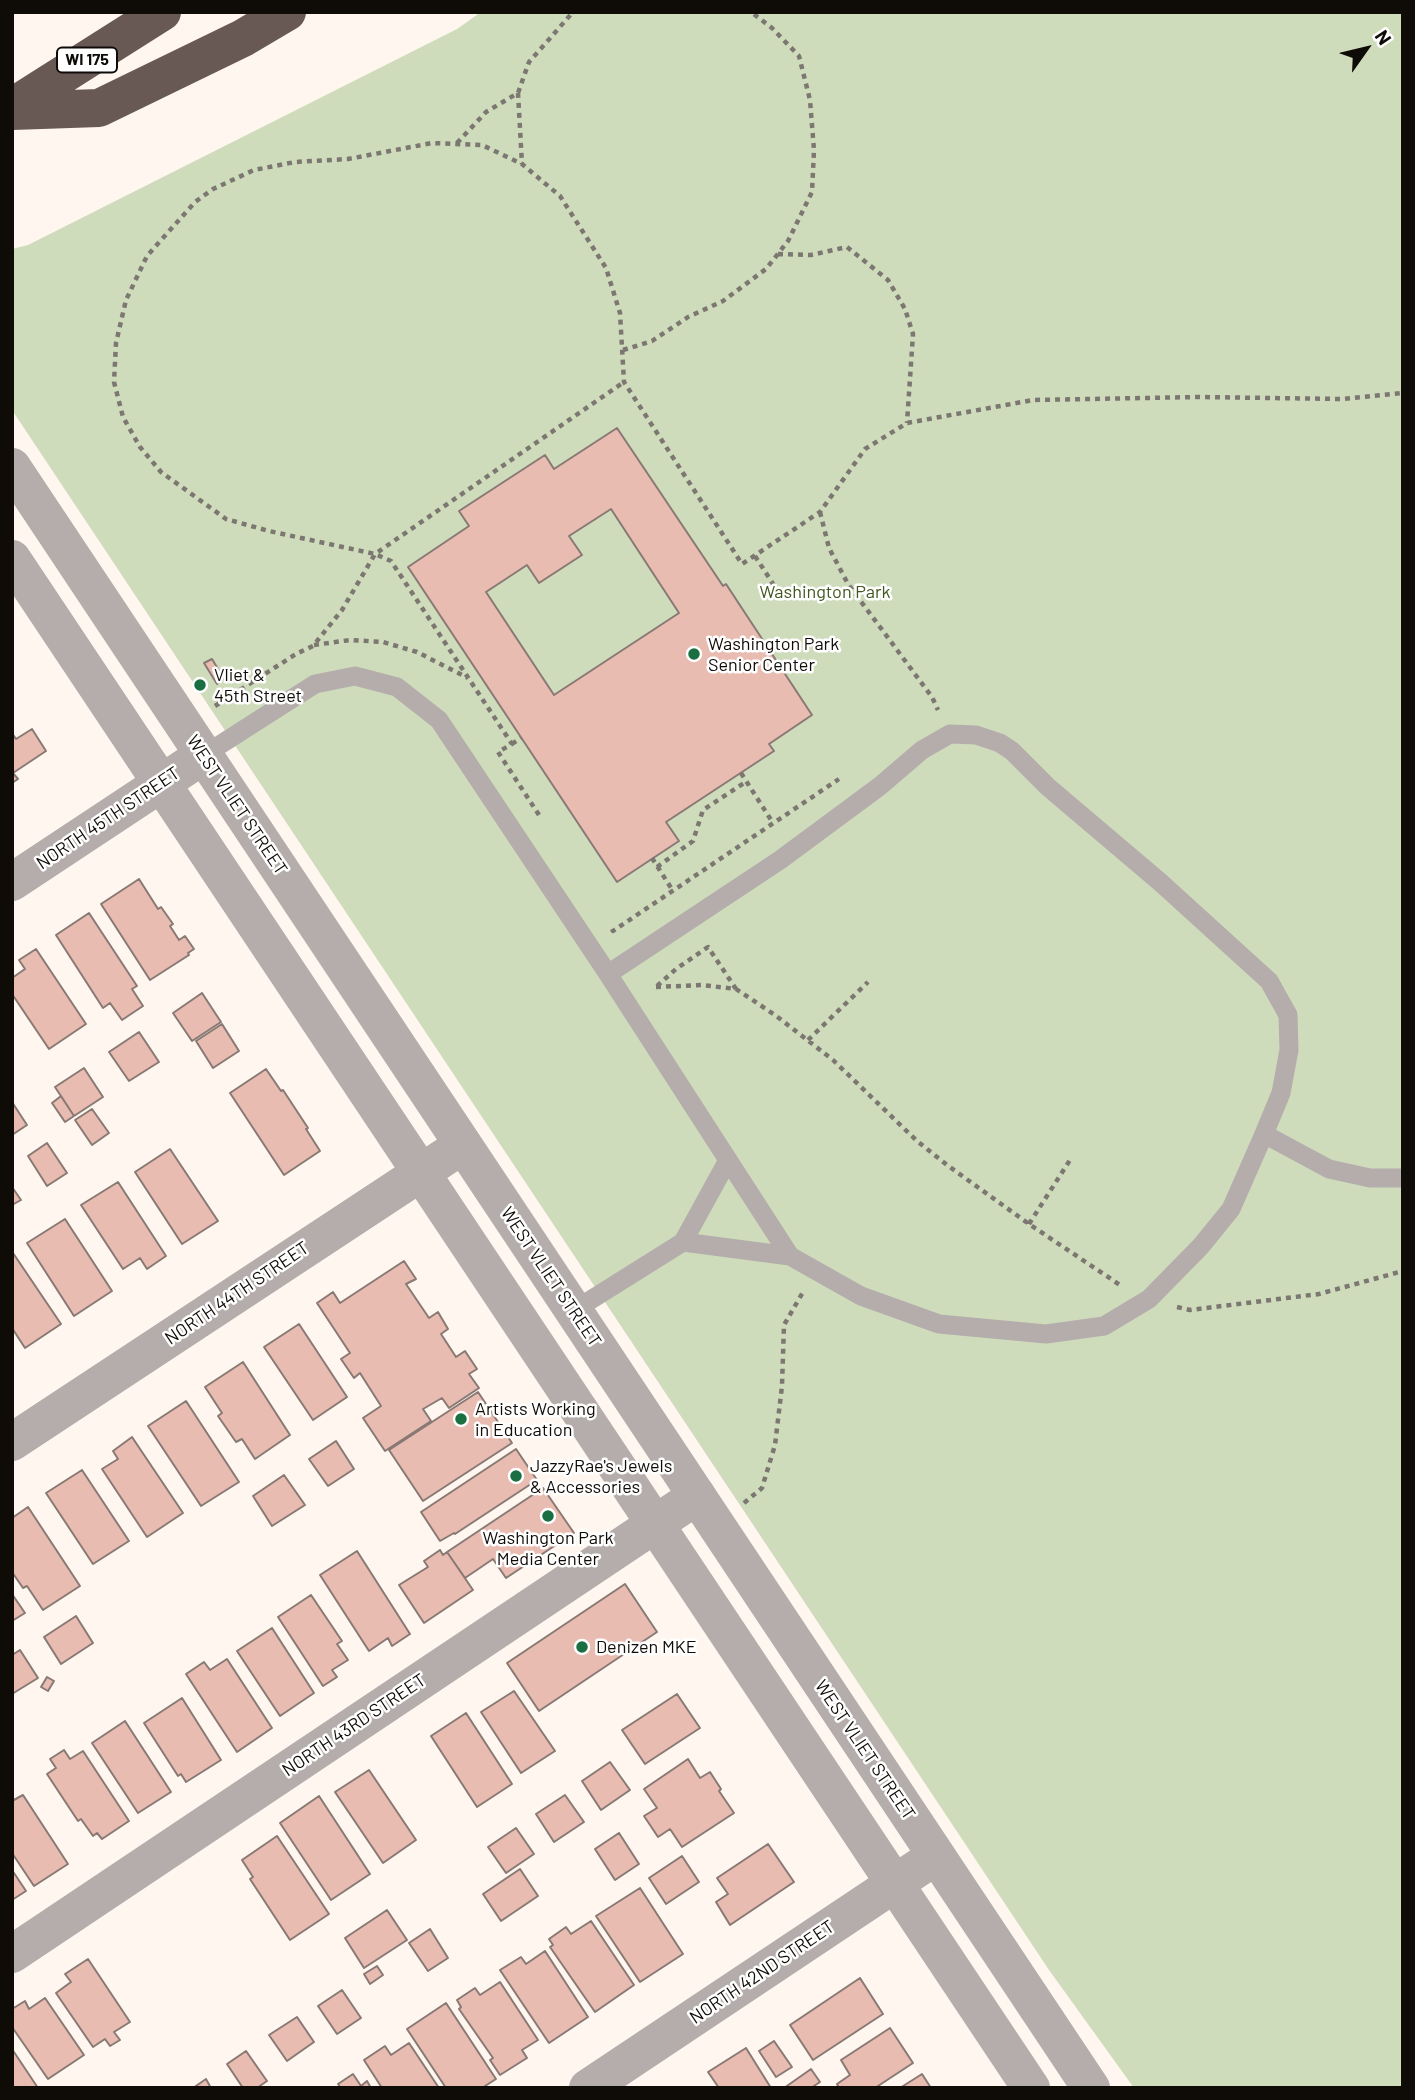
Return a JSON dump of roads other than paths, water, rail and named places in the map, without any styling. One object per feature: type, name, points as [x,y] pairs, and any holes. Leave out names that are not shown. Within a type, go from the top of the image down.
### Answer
[{"type":"highway","name":"WI 175","points":[[12,109],[162,12]]},
{"type":"highway","points":[[12,109],[100,108],[243,38],[287,12]]},
{"type":"street","name":"WEST VLIET STREET","points":[[12,467],[1091,2088]]},
{"type":"street","points":[[12,559],[1031,2088]]},
{"type":"street","name":"NORTH 45TH STREET","points":[[12,882],[204,755]]},
{"type":"street","name":"NORTH 44TH STREET","points":[[12,1442],[463,1144]]},
{"type":"street","name":"NORTH 43RD STREET","points":[[12,1954],[697,1496]]},
{"type":"street","name":"NORTH 42ND STREET","points":[[588,2088],[936,1856]]},
{"type":"lane","points":[[204,755],[315,684],[355,676],[397,687],[439,720],[608,974],[790,1256]]},
{"type":"lane","points":[[608,974],[780,860],[880,786],[922,751],[950,734],[976,735],[1000,743],[1012,751],[1048,787],[1160,882],[1269,981],[1288,1015],[1289,1050],[1280,1093],[1231,1209],[1201,1246],[1149,1299],[1104,1326],[1046,1334],[939,1324],[861,1296],[790,1256],[683,1242]]},
{"type":"lane","points":[[1264,1134],[1329,1168],[1370,1178],[1403,1178]]},
{"type":"lane","points":[[573,1311],[683,1242],[728,1160]]},
{"type":"place","name":"Washington Park Senior Center","points":[[694,654]]},
{"type":"place","name":"Vliet & 45th Street","points":[[200,685]]},
{"type":"place","name":"Artists Working in Education","points":[[461,1419]]},
{"type":"place","name":"JazzyRae's Jewels & Accessories","points":[[516,1476]]},
{"type":"place","name":"Washington Park Media Center","points":[[548,1516]]},
{"type":"place","name":"Denizen MKE","points":[[582,1647]]},
{"type":"park label","name":"Washington Park","points":[[825,592]]}]
